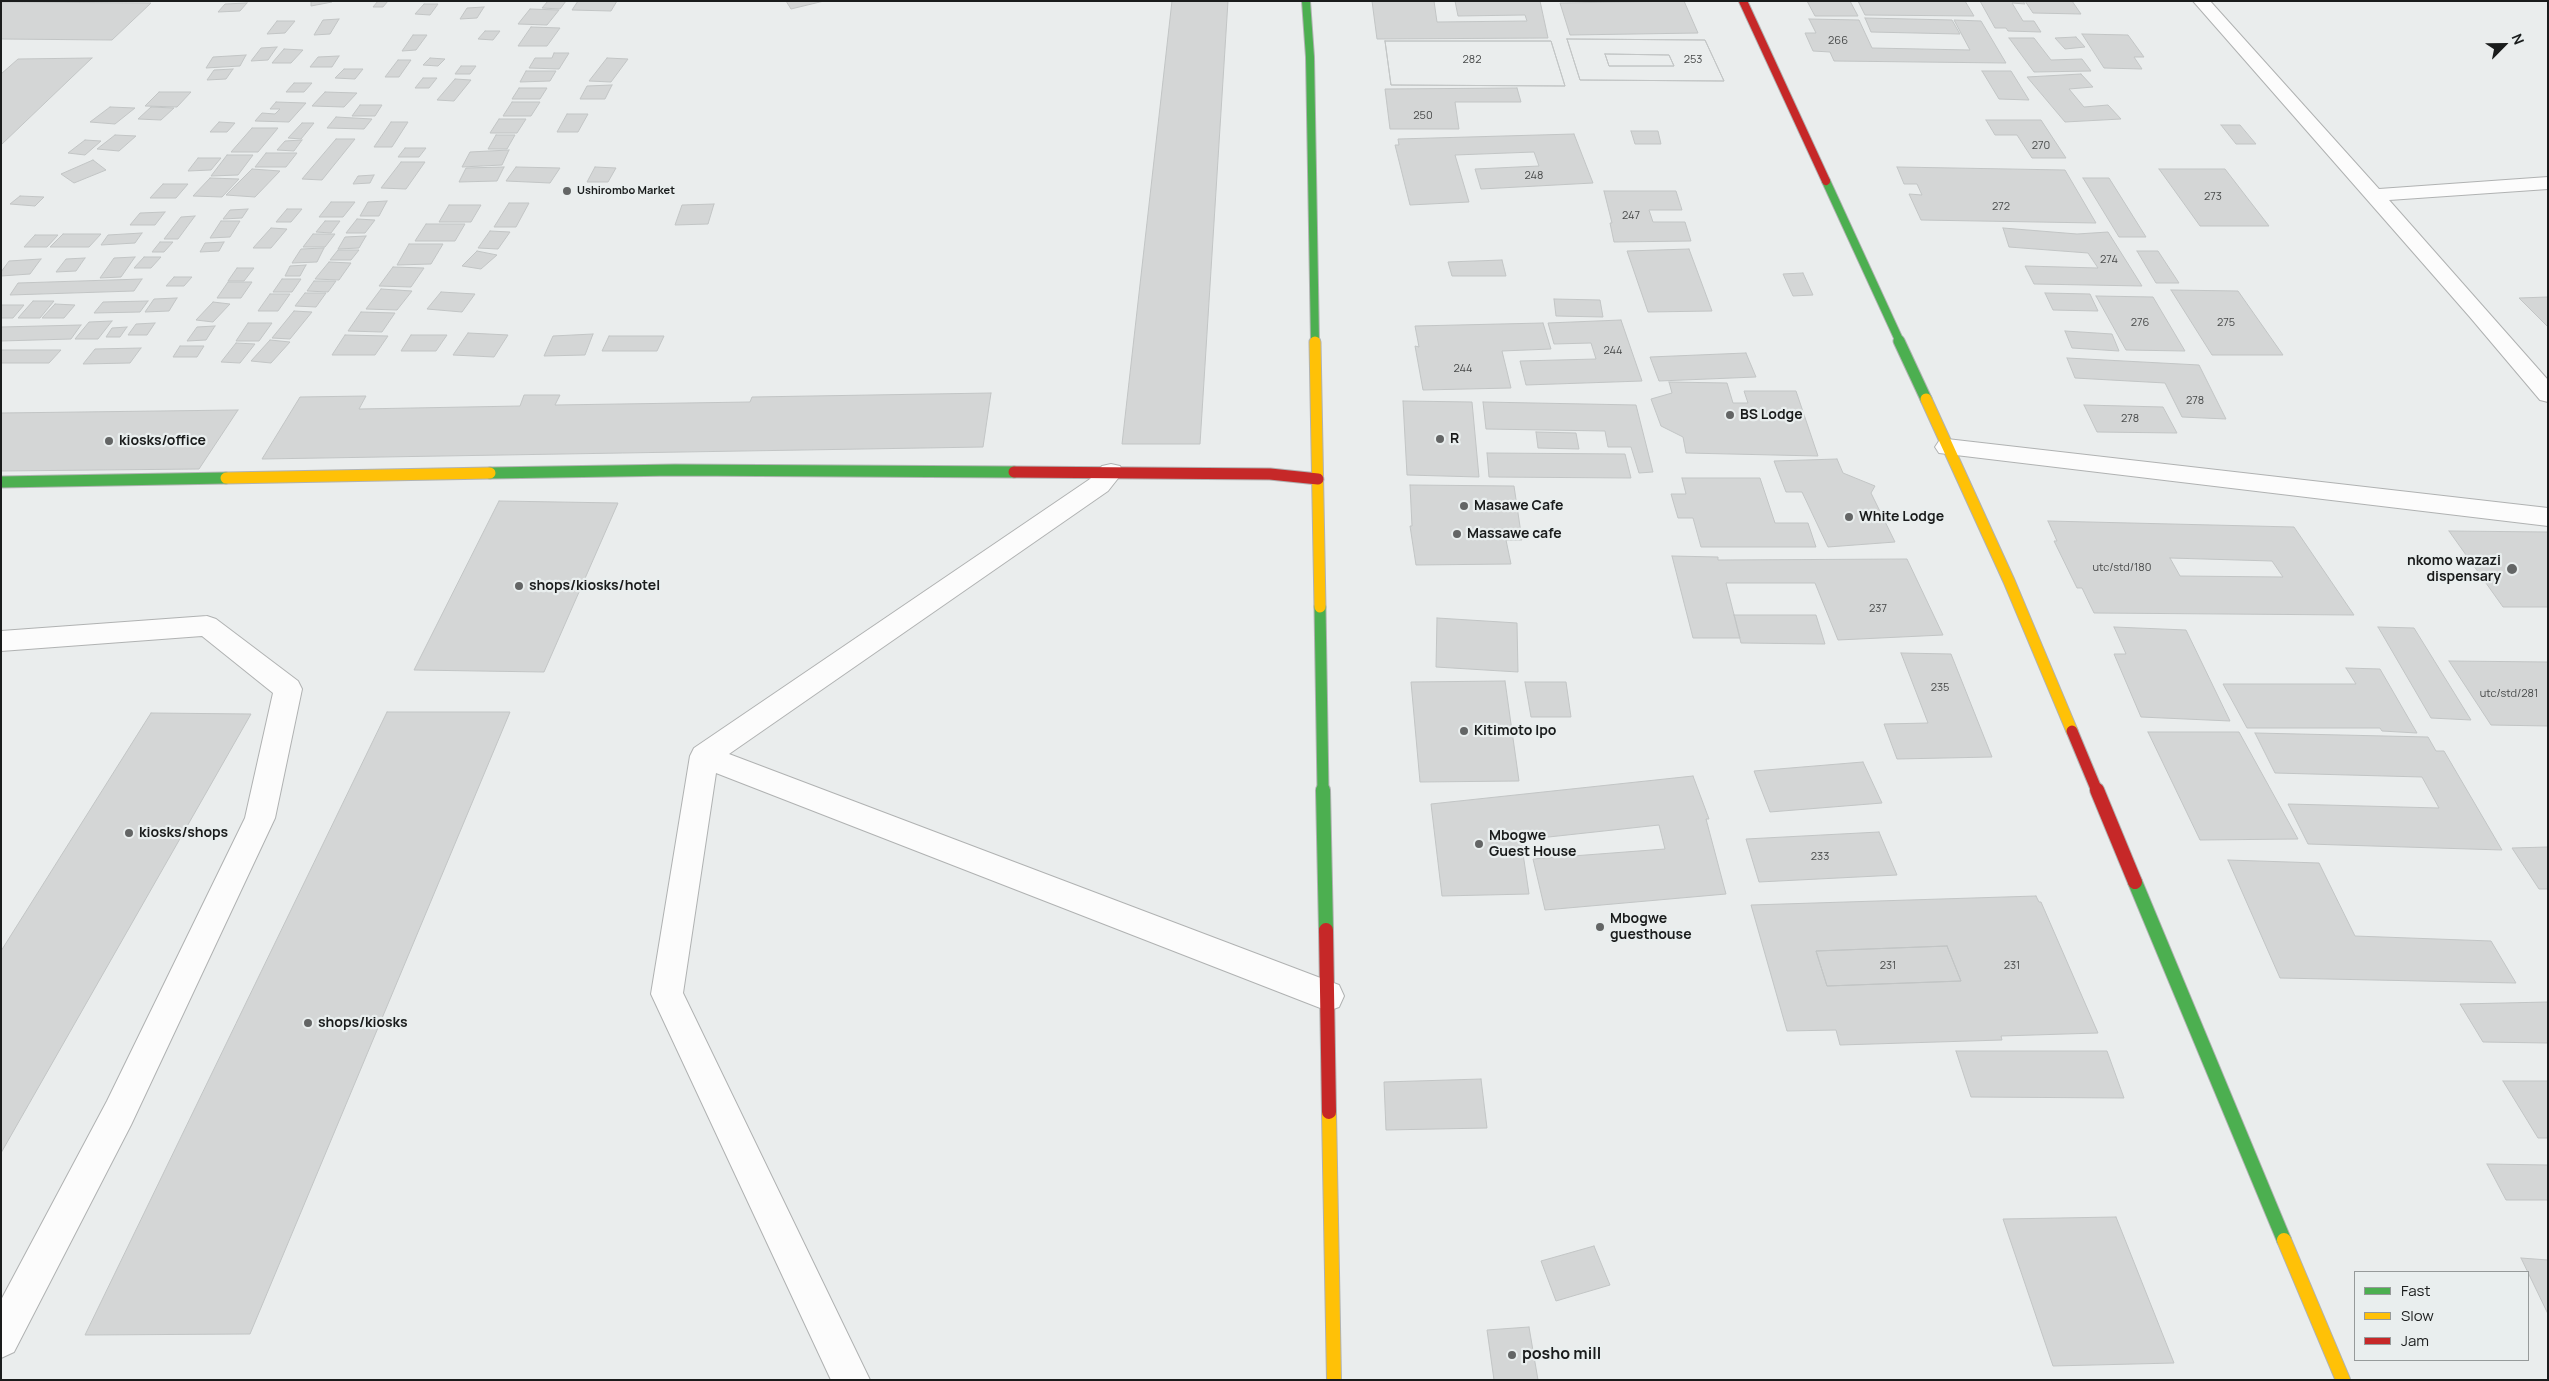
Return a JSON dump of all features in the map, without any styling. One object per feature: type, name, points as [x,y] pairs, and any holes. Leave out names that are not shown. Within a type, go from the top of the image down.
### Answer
[{"type":"street","points":[[1306,1],[1310,57],[1334,1380]]},
{"type":"street","points":[[1743,1],[2009,581],[2343,1380]]},
{"type":"street","points":[[2201,1],[2372,196],[2477,311],[2548,395]]},
{"type":"street","points":[[2372,196],[2548,183]]},
{"type":"street","points":[[1947,447],[2548,517]]},
{"type":"street","points":[[1,482],[675,470],[1270,474],[1318,479]]},
{"type":"street","points":[[851,1380],[667,994],[704,756],[1099,485],[1111,472]]},
{"type":"street","points":[[1,642],[207,626],[288,689],[260,818],[119,1113],[1,1339]]},
{"type":"street","points":[[704,756],[1328,996]]},
{"type":"building","points":[[311,1],[332,1],[332,2],[311,6]]},
{"type":"building","points":[[378,1],[388,1],[383,7],[373,7]]},
{"type":"building","points":[[548,1],[566,1],[560,9],[542,8]]},
{"type":"building","points":[[578,1],[617,1],[611,11],[572,10]]},
{"type":"building","points":[[786,1],[824,1],[791,9]]},
{"type":"building","points":[[1172,1],[1228,1],[1200,444],[1122,444]]},
{"type":"building","points":[[1372,1],[1434,1],[1437,22],[1527,21],[1525,15],[1458,16],[1455,1],[1540,1],[1548,38],[1377,39]]},
{"type":"building","points":[[1684,1],[1698,33],[1570,35],[1560,3]]},
{"type":"building","points":[[1807,1],[1850,1],[1858,16],[1815,16]]},
{"type":"building","points":[[1858,1],[1965,1],[1974,16],[1865,15]]},
{"type":"building","points":[[1980,1],[2023,1],[2025,4],[2012,3],[2023,21],[2034,21],[2041,32],[2008,31],[2006,28],[1995,28]]},
{"type":"building","points":[[2025,1],[2072,1],[2081,14],[2033,13]]},
{"type":"building","points":[[1,2],[151,3],[112,40],[1,39]]},
{"type":"building","points":[[247,3],[240,11],[218,12],[225,4]]},
{"type":"building","points":[[424,4],[438,4],[430,15],[415,14]]},
{"type":"building","points":[[484,7],[477,18],[460,19],[467,8]]},
{"type":"building","points":[[530,9],[559,10],[547,25],[518,24]]},
{"type":"building","points":[[1865,18],[1952,20],[1960,34],[1871,32]]},
{"type":"building","points":[[339,19],[330,34],[314,35],[323,20]]},
{"type":"building","points":[[1809,19],[1859,20],[1872,48],[1970,50],[1954,20],[1981,21],[2006,63],[1834,61],[1830,52],[1813,51],[1805,33],[1816,33]]},
{"type":"building","points":[[277,21],[295,21],[285,33],[267,34]]},
{"type":"building","points":[[531,27],[560,28],[547,46],[518,46]]},
{"type":"building","points":[[485,31],[500,31],[493,40],[478,39]]},
{"type":"building","points":[[2082,34],[2128,35],[2144,57],[2134,57],[2142,69],[2104,68]]},
{"type":"building","points":[[413,35],[427,35],[416,50],[402,51]]},
{"type":"building","points":[[2076,37],[2085,47],[2065,49],[2055,38]]},
{"type":"building","points":[[2009,38],[2034,38],[2051,60],[2082,59],[2091,71],[2034,72]]},
{"type":"building","points":[[1567,39],[1705,40],[1724,81],[1580,80]],"holes":[[[1605,54],[1669,55],[1674,66],[1609,66]]]},
{"type":"building","points":[[1567,39],[1705,40],[1724,81],[1580,80]],"holes":[[[1605,54],[1669,55],[1674,66],[1609,66]]]},
{"type":"building","points":[[1385,41],[1551,41],[1565,86],[1391,85]]},
{"type":"building","points":[[1385,41],[1551,41],[1565,86],[1391,85]]},
{"type":"building","points":[[277,47],[268,60],[251,61],[261,48]]},
{"type":"building","points":[[284,49],[303,50],[291,63],[272,63]]},
{"type":"building","points":[[554,53],[569,53],[559,69],[529,68],[535,58],[552,58]]},
{"type":"building","points":[[246,55],[240,66],[206,68],[213,57]]},
{"type":"building","points":[[339,56],[332,67],[310,67],[318,57]]},
{"type":"building","points":[[92,58],[1,145],[1,74],[18,59]]},
{"type":"building","points":[[430,58],[445,59],[438,66],[423,65]]},
{"type":"building","points":[[607,58],[628,59],[611,82],[589,81]]},
{"type":"building","points":[[398,60],[411,60],[399,77],[385,77]]},
{"type":"building","points":[[461,66],[476,66],[470,74],[455,74]]},
{"type":"building","points":[[233,69],[226,79],[207,80],[214,70]]},
{"type":"building","points":[[344,69],[363,69],[355,79],[335,78]]},
{"type":"building","points":[[526,71],[556,71],[550,81],[520,82]]},
{"type":"building","points":[[1982,71],[2011,71],[2029,100],[1999,99]]},
{"type":"building","points":[[2081,74],[2093,87],[2069,89],[2084,107],[2108,105],[2121,119],[2065,122],[2027,77]]},
{"type":"building","points":[[423,78],[437,78],[429,88],[415,88]]},
{"type":"building","points":[[455,79],[471,80],[454,101],[437,100]]},
{"type":"building","points":[[294,83],[312,83],[304,92],[286,92]]},
{"type":"building","points":[[612,85],[605,99],[580,99],[587,86]]},
{"type":"building","points":[[519,88],[547,88],[540,99],[512,99]]},
{"type":"building","points":[[1517,88],[1521,102],[1455,102],[1459,129],[1390,129],[1385,89]]},
{"type":"building","points":[[159,92],[191,92],[177,107],[145,106]]},
{"type":"building","points":[[325,92],[357,93],[344,107],[312,106]]},
{"type":"building","points":[[276,102],[306,103],[289,122],[255,121],[262,113],[275,114],[280,109],[270,109]]},
{"type":"building","points":[[512,102],[540,102],[531,116],[503,116]]},
{"type":"building","points":[[360,105],[382,105],[375,116],[352,116]]},
{"type":"building","points":[[110,107],[135,108],[115,124],[90,122]]},
{"type":"building","points":[[151,107],[174,108],[161,120],[138,119]]},
{"type":"building","points":[[567,114],[588,114],[578,132],[557,132]]},
{"type":"building","points":[[336,117],[372,119],[364,129],[327,128]]},
{"type":"building","points":[[499,119],[526,119],[517,133],[490,133]]},
{"type":"building","points":[[1986,120],[2041,120],[2066,158],[2032,158],[2017,135],[1995,135]]},
{"type":"building","points":[[219,122],[235,123],[227,132],[210,132]]},
{"type":"building","points":[[391,122],[408,122],[392,147],[374,147]]},
{"type":"building","points":[[302,123],[314,123],[301,139],[288,138]]},
{"type":"building","points":[[2221,125],[2240,125],[2256,144],[2236,144]]},
{"type":"building","points":[[252,128],[278,128],[258,152],[231,152]]},
{"type":"building","points":[[1631,131],[1658,131],[1661,144],[1635,144]]},
{"type":"building","points":[[1574,134],[1593,183],[1481,189],[1475,169],[1539,166],[1534,152],[1455,155],[1469,202],[1410,205],[1395,145],[1399,145],[1398,139]]},
{"type":"building","points":[[115,135],[136,136],[119,151],[97,149]]},
{"type":"building","points":[[496,135],[515,135],[507,149],[488,149]]},
{"type":"building","points":[[336,139],[355,139],[322,180],[302,179]]},
{"type":"building","points":[[85,140],[101,141],[85,155],[68,153]]},
{"type":"building","points":[[302,140],[294,151],[277,150],[285,141]]},
{"type":"building","points":[[405,148],[426,148],[419,157],[398,157]]},
{"type":"building","points":[[509,150],[502,165],[462,167],[470,152]]},
{"type":"building","points":[[266,153],[297,153],[286,167],[255,167]]},
{"type":"building","points":[[227,155],[253,155],[238,175],[211,176]]},
{"type":"building","points":[[198,158],[221,158],[211,170],[188,171]]},
{"type":"building","points":[[93,160],[106,170],[74,183],[61,174]]},
{"type":"building","points":[[401,162],[425,162],[406,189],[381,188]]},
{"type":"building","points":[[504,167],[497,181],[459,182],[466,168]]},
{"type":"building","points":[[516,167],[560,168],[550,183],[506,181]]},
{"type":"building","points":[[595,167],[616,168],[608,182],[587,182]]},
{"type":"building","points":[[1897,167],[2065,170],[2096,223],[1921,220],[1909,194],[1922,195],[1917,184],[1904,184]]},
{"type":"building","points":[[252,169],[280,171],[255,197],[226,195]]},
{"type":"building","points":[[2159,169],[2225,169],[2269,226],[2200,226]]},
{"type":"building","points":[[374,175],[370,183],[353,184],[358,176]]},
{"type":"building","points":[[210,178],[239,179],[222,197],[193,196]]},
{"type":"building","points":[[2083,178],[2109,178],[2146,237],[2119,237]]},
{"type":"building","points":[[163,184],[188,184],[176,198],[150,198]]},
{"type":"building","points":[[1604,191],[1676,191],[1682,210],[1649,210],[1653,222],[1685,222],[1691,241],[1614,242],[1610,223],[1612,223]]},
{"type":"building","points":[[20,196],[44,197],[35,206],[10,204]]},
{"type":"building","points":[[387,201],[379,216],[360,216],[368,202]]},
{"type":"building","points":[[331,202],[355,202],[343,217],[319,217]]},
{"type":"building","points":[[509,203],[529,203],[516,227],[494,227]]},
{"type":"building","points":[[714,204],[708,224],[675,225],[682,205]]},
{"type":"building","points":[[449,205],[481,205],[471,222],[439,222]]},
{"type":"building","points":[[248,209],[242,218],[223,219],[230,210]]},
{"type":"building","points":[[287,209],[302,209],[291,222],[276,222]]},
{"type":"building","points":[[165,212],[155,225],[130,225],[140,213]]},
{"type":"building","points":[[195,216],[178,239],[164,239],[181,217]]},
{"type":"building","points":[[357,219],[375,220],[365,233],[346,233]]},
{"type":"building","points":[[221,221],[240,221],[230,237],[210,238]]},
{"type":"building","points":[[325,221],[340,221],[331,233],[316,232]]},
{"type":"building","points":[[426,224],[465,224],[455,241],[415,241]]},
{"type":"building","points":[[271,228],[287,229],[271,248],[253,248]]},
{"type":"building","points":[[2003,228],[2077,234],[2108,232],[2142,286],[2034,284],[2025,266],[2098,268],[2088,253],[2009,247]]},
{"type":"building","points":[[490,231],[510,232],[498,249],[478,248]]},
{"type":"building","points":[[142,233],[135,243],[101,245],[108,235]]},
{"type":"building","points":[[63,234],[101,234],[89,247],[50,247]]},
{"type":"building","points":[[313,234],[335,234],[325,247],[303,247]]},
{"type":"building","points":[[35,235],[58,235],[47,247],[24,247]]},
{"type":"building","points":[[366,236],[359,248],[338,249],[345,237]]},
{"type":"building","points":[[160,242],[173,242],[164,252],[152,252]]},
{"type":"building","points":[[224,242],[219,251],[200,252],[205,243]]},
{"type":"building","points":[[409,244],[443,244],[431,264],[397,265]]},
{"type":"building","points":[[324,248],[317,262],[292,263],[301,249]]},
{"type":"building","points":[[1689,249],[1712,311],[1648,312],[1627,251]]},
{"type":"building","points":[[338,250],[359,250],[351,260],[330,260]]},
{"type":"building","points":[[477,251],[497,255],[481,269],[462,266]]},
{"type":"building","points":[[2137,251],[2158,251],[2179,283],[2156,283]]},
{"type":"building","points":[[135,257],[121,277],[100,278],[114,258]]},
{"type":"building","points":[[144,257],[161,257],[151,268],[134,268]]},
{"type":"building","points":[[85,258],[76,271],[56,272],[66,259]]},
{"type":"building","points":[[41,259],[30,274],[1,276],[1,272],[9,261]]},
{"type":"building","points":[[1502,260],[1506,276],[1452,276],[1448,262]]},
{"type":"building","points":[[329,262],[351,263],[339,280],[315,279]]},
{"type":"building","points":[[306,265],[300,276],[285,276],[290,266]]},
{"type":"building","points":[[393,267],[424,268],[411,287],[379,286]]},
{"type":"building","points":[[237,268],[254,268],[244,281],[228,281]]},
{"type":"building","points":[[1803,273],[1813,295],[1793,296],[1783,274]]},
{"type":"building","points":[[174,277],[192,277],[184,286],[166,286]]},
{"type":"building","points":[[142,279],[134,291],[10,295],[18,283]]},
{"type":"building","points":[[282,279],[301,279],[292,292],[273,292]]},
{"type":"building","points":[[314,281],[336,281],[328,292],[307,291]]},
{"type":"building","points":[[228,282],[252,282],[241,298],[217,298]]},
{"type":"building","points":[[381,289],[412,291],[397,310],[366,309]]},
{"type":"building","points":[[2171,290],[2238,291],[2283,355],[2212,355]]},
{"type":"building","points":[[441,292],[475,294],[462,312],[427,309]]},
{"type":"building","points":[[305,293],[326,293],[316,307],[295,306]]},
{"type":"building","points":[[2045,293],[2090,294],[2098,311],[2053,310]]},
{"type":"building","points":[[270,294],[290,294],[278,311],[258,311]]},
{"type":"building","points":[[2096,296],[2153,297],[2185,351],[2126,350]]},
{"type":"building","points":[[2548,297],[2548,327],[2519,298]]},
{"type":"building","points":[[177,298],[169,311],[145,312],[154,299]]},
{"type":"building","points":[[1554,299],[1600,300],[1603,317],[1556,316]]},
{"type":"building","points":[[33,301],[54,301],[40,318],[18,318]]},
{"type":"building","points":[[148,301],[140,312],[94,313],[103,302]]},
{"type":"building","points":[[213,302],[230,304],[213,322],[196,320]]},
{"type":"building","points":[[55,304],[75,305],[64,318],[42,318]]},
{"type":"building","points":[[1,305],[24,305],[13,318],[1,318]]},
{"type":"building","points":[[294,311],[312,312],[290,339],[272,338]]},
{"type":"building","points":[[361,312],[395,313],[382,332],[348,331]]},
{"type":"building","points":[[1621,320],[1642,381],[1526,385],[1520,361],[1596,359],[1591,343],[1554,344],[1548,323]]},
{"type":"building","points":[[112,321],[98,339],[75,339],[89,322]]},
{"type":"building","points":[[155,323],[147,335],[128,335],[136,324]]},
{"type":"building","points":[[248,323],[272,323],[259,341],[236,341]]},
{"type":"building","points":[[1543,323],[1551,349],[1502,351],[1511,388],[1423,390],[1415,346],[1419,347],[1415,326]]},
{"type":"building","points":[[81,325],[71,339],[1,341],[1,327]]},
{"type":"building","points":[[215,326],[206,340],[187,341],[197,327]]},
{"type":"building","points":[[127,327],[120,337],[106,337],[112,328]]},
{"type":"building","points":[[2065,331],[2112,334],[2119,351],[2072,348]]},
{"type":"building","points":[[468,333],[508,335],[494,357],[453,355]]},
{"type":"building","points":[[593,334],[585,355],[544,356],[553,336]]},
{"type":"building","points":[[345,335],[388,336],[375,355],[332,355]]},
{"type":"building","points":[[411,335],[447,335],[436,351],[401,351]]},
{"type":"building","points":[[609,336],[664,336],[657,351],[602,351]]},
{"type":"building","points":[[270,340],[290,342],[271,363],[251,361]]},
{"type":"building","points":[[236,343],[255,344],[240,363],[221,362]]},
{"type":"building","points":[[180,346],[204,346],[197,357],[173,357]]},
{"type":"building","points":[[141,348],[130,363],[83,364],[95,349]]},
{"type":"building","points":[[1,350],[61,350],[49,363],[1,363]]},
{"type":"building","points":[[1746,353],[1756,377],[1659,381],[1650,357]]},
{"type":"building","points":[[2067,358],[2199,365],[2226,419],[2182,417],[2165,383],[2075,378]]},
{"type":"building","name":"BS Lodge","points":[[1669,382],[1727,383],[1733,403],[1748,403],[1744,391],[1796,391],[1818,456],[1686,453],[1683,437],[1661,426],[1651,399],[1672,393]]},
{"type":"building","points":[[991,393],[983,447],[262,459],[300,397],[366,396],[359,409],[520,406],[524,395],[560,395],[555,405],[750,402],[752,397]]},
{"type":"building","name":"R","points":[[1403,401],[1472,402],[1479,477],[1407,475]]},
{"type":"building","points":[[1483,402],[1636,405],[1653,472],[1639,473],[1631,447],[1608,447],[1605,431],[1486,429]]},
{"type":"building","points":[[2084,405],[2163,407],[2177,433],[2097,432]]},
{"type":"building","name":"kiosks/office","points":[[238,410],[199,469],[1,471],[1,413]]},
{"type":"building","points":[[1536,432],[1576,433],[1579,449],[1538,448]]},
{"type":"building","points":[[1487,453],[1625,454],[1631,478],[1489,477]]},
{"type":"building","name":"White Lodge","points":[[1837,459],[1843,473],[1875,486],[1871,493],[1895,542],[1828,547],[1802,492],[1786,492],[1774,461]]},
{"type":"building","points":[[1682,478],[1760,478],[1775,523],[1808,523],[1816,547],[1701,547],[1693,518],[1678,518],[1671,494],[1686,494]]},
{"type":"building","name":"Masawe Cafe","points":[[1410,485],[1514,486],[1522,540],[1506,540],[1511,564],[1416,565],[1410,526],[1412,526]]},
{"type":"building","name":"shops/kiosks/hotel","points":[[499,501],[618,503],[544,672],[414,670]]},
{"type":"building","points":[[2048,521],[2294,527],[2354,615],[2094,613],[2082,588],[2077,588],[2054,541],[2057,541]],"holes":[[[2170,558],[2272,561],[2283,577],[2180,576]]]},
{"type":"building","name":"nkomo wazazi dispensary","points":[[2449,531],[2548,532],[2548,607],[2503,607]]},
{"type":"building","points":[[1672,556],[1718,557],[1718,560],[1907,559],[1943,635],[1838,640],[1815,583],[1726,583],[1740,638],[1693,638]]},
{"type":"building","points":[[1734,615],[1816,615],[1825,644],[1741,643]]},
{"type":"building","points":[[1437,618],[1517,623],[1518,672],[1436,667]]},
{"type":"building","points":[[2114,627],[2186,630],[2230,721],[2141,717],[2114,654],[2126,654]]},
{"type":"building","points":[[2378,627],[2414,628],[2471,720],[2431,718]]},
{"type":"building","points":[[1901,653],[1951,654],[1992,757],[1897,759],[1884,724],[1928,723]]},
{"type":"building","points":[[2449,661],[2548,662],[2548,726],[2491,725]]},
{"type":"building","points":[[2346,668],[2380,669],[2417,733],[2382,731],[2380,728],[2247,728],[2223,684],[2356,684]]},
{"type":"building","name":"Kitimoto Ipo","points":[[1505,681],[1519,781],[1420,782],[1411,682]]},
{"type":"building","points":[[1525,682],[1566,682],[1571,717],[1531,717]]},
{"type":"building","name":"shops/kiosks","points":[[387,712],[510,712],[250,1334],[85,1335]]},
{"type":"building","name":"kiosks/shops","points":[[151,713],[251,714],[1,1153],[1,951]]},
{"type":"building","points":[[2148,732],[2239,732],[2298,839],[2200,840]]},
{"type":"building","points":[[2255,733],[2428,737],[2436,751],[2444,751],[2502,850],[2308,844],[2288,804],[2439,808],[2422,777],[2275,773]]},
{"type":"building","points":[[1863,762],[1882,803],[1770,812],[1754,771]]},
{"type":"building","name":"Mbogwe Guest House","points":[[1693,776],[1709,819],[1706,819],[1726,894],[1545,910],[1533,859],[1665,849],[1659,825],[1521,840],[1529,894],[1442,896],[1431,804]]},
{"type":"building","points":[[1879,832],[1897,875],[1759,882],[1746,839]]},
{"type":"building","points":[[2548,847],[2548,889],[2539,889],[2512,848]]},
{"type":"building","points":[[2228,860],[2319,863],[2355,936],[2491,941],[2516,983],[2280,978]]},
{"type":"building","points":[[2036,896],[2039,902],[2041,902],[2098,1033],[2001,1036],[2002,1040],[1840,1045],[1836,1030],[1787,1031],[1751,905]],"holes":[[[1947,946],[1961,981],[1827,986],[1816,951]]]},
{"type":"building","points":[[1947,946],[1961,981],[1827,986],[1816,951]]},
{"type":"building","points":[[2548,1002],[2548,1043],[2483,1042],[2460,1004]]},
{"type":"building","points":[[1956,1051],[2107,1051],[2124,1098],[1971,1097]]},
{"type":"building","points":[[1481,1079],[1487,1128],[1386,1130],[1384,1082]]},
{"type":"building","points":[[2503,1081],[2548,1081],[2548,1138],[2538,1138]]},
{"type":"building","points":[[2487,1164],[2548,1165],[2548,1200],[2506,1200]]},
{"type":"building","points":[[2116,1217],[2174,1363],[2053,1366],[2003,1219]]},
{"type":"building","points":[[1594,1246],[1610,1285],[1556,1301],[1541,1261]]},
{"type":"building","points":[[2521,1258],[2548,1260],[2548,1314],[2529,1271]]},
{"type":"building","name":"posho mill","points":[[1529,1327],[1538,1380],[1494,1380],[1487,1330]]},
{"type":"traffic: fast","points":[[1306,1],[1310,57],[1315,342]]},
{"type":"traffic: fast","points":[[1826,181],[1926,399]]},
{"type":"traffic: fast","points":[[490,473],[675,470],[1014,472]]},
{"type":"traffic: fast","points":[[1,482],[226,478]]},
{"type":"traffic: fast","points":[[1320,607],[1326,930]]},
{"type":"traffic: fast","points":[[2135,882],[2284,1240]]},
{"type":"traffic: slow","points":[[1315,342],[1320,607]]},
{"type":"traffic: slow","points":[[1926,399],[2009,581],[2072,731]]},
{"type":"traffic: slow","points":[[226,478],[490,473]]},
{"type":"traffic: slow","points":[[1329,1112],[1334,1380]]},
{"type":"traffic: slow","points":[[2284,1240],[2343,1380]]},
{"type":"traffic: jam","points":[[1743,1],[1826,181]]},
{"type":"traffic: jam","points":[[1014,472],[1270,474],[1318,479]]},
{"type":"traffic: jam","points":[[2072,731],[2135,882]]},
{"type":"traffic: jam","points":[[1326,930],[1329,1112]]},
{"type":"place","name":"Ushirombo Market","points":[[567,191]]},
{"type":"place","name":"BS Lodge","points":[[1730,415]]},
{"type":"place","name":"R","points":[[1440,439]]},
{"type":"place","name":"kiosks/office","points":[[109,441]]},
{"type":"place","name":"Masawe Cafe","points":[[1464,506]]},
{"type":"place","name":"White Lodge","points":[[1849,517]]},
{"type":"place","name":"Massawe cafe","points":[[1457,534]]},
{"type":"place","name":"nkomo wazazi dispensary","points":[[2512,569]]},
{"type":"place","name":"shops/kiosks/hotel","points":[[519,586]]},
{"type":"place","name":"Kitimoto Ipo","points":[[1464,731]]},
{"type":"place","name":"kiosks/shops","points":[[129,833]]},
{"type":"place","name":"Mbogwe Guest House","points":[[1479,844]]},
{"type":"place","name":"Mbogwe guesthouse","points":[[1600,927]]},
{"type":"place","name":"shops/kiosks","points":[[308,1023]]},
{"type":"place","name":"posho mill","points":[[1512,1355]]}]
